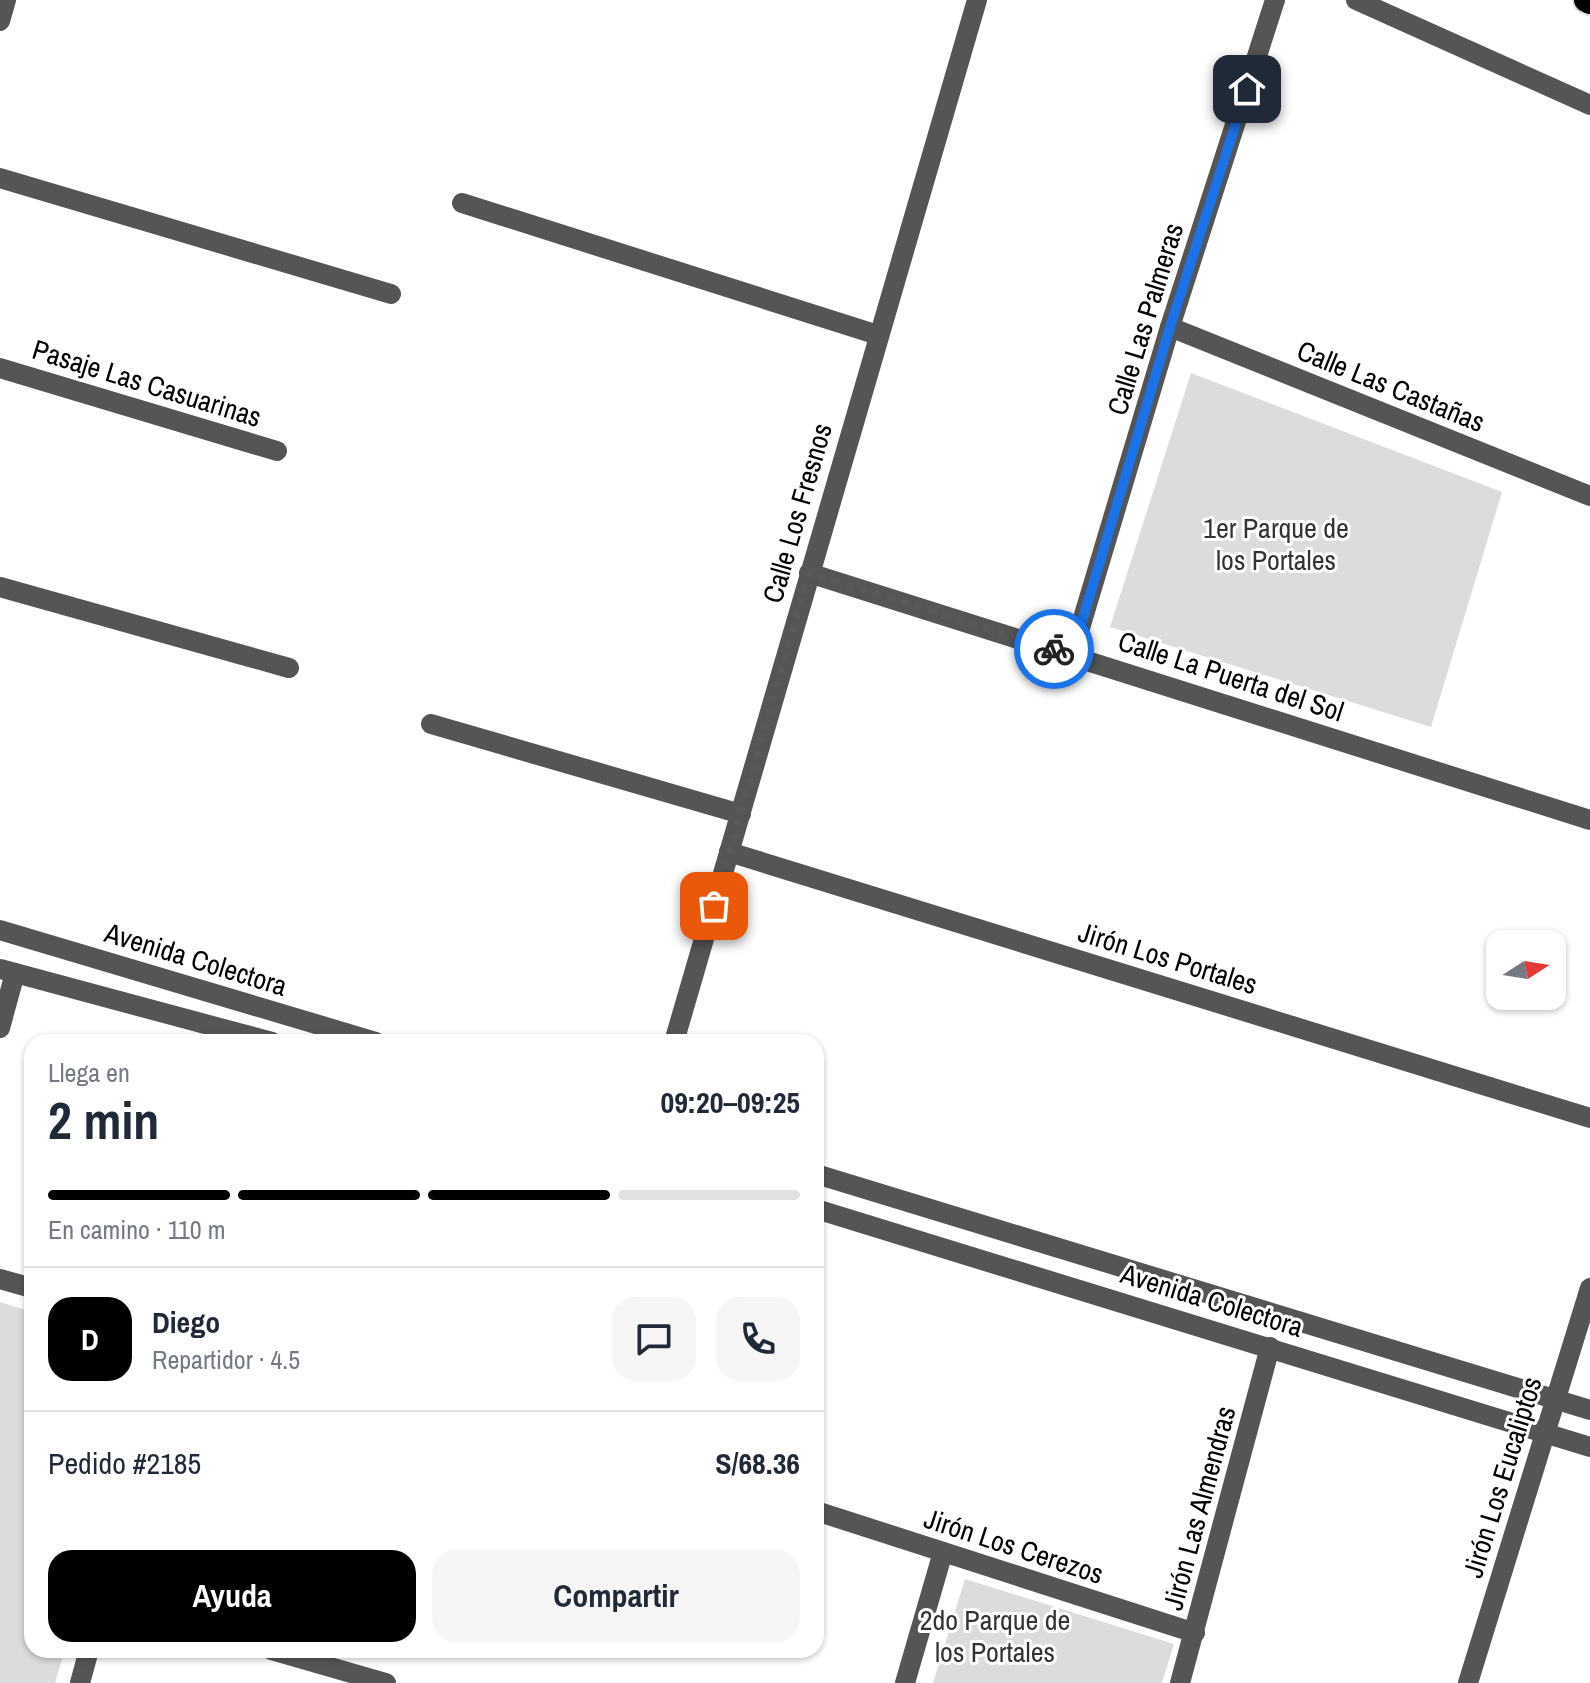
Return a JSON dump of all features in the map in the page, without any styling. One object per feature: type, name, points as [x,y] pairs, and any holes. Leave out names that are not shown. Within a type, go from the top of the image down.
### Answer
[{"type":"street","points":[[0,21],[6,0]]},
{"type":"street","name":"Calle Los Fresnos","points":[[676,1034],[977,0]]},
{"type":"street","name":"Calle Las Palmeras","points":[[1072,655],[1170,327],[1275,0]]},
{"type":"street","points":[[1356,0],[1590,105]]},
{"type":"street","points":[[0,178],[391,294]]},
{"type":"street","points":[[462,203],[878,335]]},
{"type":"street","name":"Calle Las Castañas","points":[[1170,327],[1590,496]]},
{"type":"street","name":"Pasaje Las Casuarinas","points":[[0,368],[277,451]]},
{"type":"street","name":"Calle La Puerta del Sol","points":[[809,573],[1590,820]]},
{"type":"street","points":[[0,587],[289,668]]},
{"type":"street","points":[[431,724],[741,814]]},
{"type":"street","name":"Jirón Los Portales","points":[[729,852],[1590,1118]]},
{"type":"street","name":"Avenida Colectora","points":[[0,930],[349,1034]]},
{"type":"street","points":[[0,1028],[8,971]]},
{"type":"street","name":"Avenida Colectora","points":[[8,971],[242,1034]]},
{"type":"street","name":"Avenida Colectora","points":[[824,1176],[1590,1410]]},
{"type":"street","name":"Avenida Colectora","points":[[824,1211],[1590,1447]]},
{"type":"street","points":[[0,1279],[24,1286]]},
{"type":"street","name":"Jirón Los Eucaliptos","points":[[1468,1683],[1590,1288]]},
{"type":"street","name":"Jirón Las Almendras","points":[[1180,1683],[1270,1347]]},
{"type":"street","name":"Jirón Los Cerezos","points":[[824,1514],[1195,1633]]},
{"type":"street","points":[[905,1683],[943,1552]]},
{"type":"street","points":[[80,1683],[87,1658]]},
{"type":"street","points":[[299,1658],[386,1683]]},
{"type":"green space","name":"1er Parque de los Portales","points":[[1191,373],[1502,492],[1431,727],[1110,627]]},
{"type":"green space","points":[[0,1302],[24,1310],[24,1658],[63,1658],[55,1683],[0,1683]]},
{"type":"green space","name":"2do Parque de los Portales","points":[[965,1579],[1174,1644],[1162,1683],[933,1683]]},
{"type":"way so far","points":[[714,906],[809,573],[1054,649]]},
{"type":"route","points":[[1054,649],[1072,655],[1170,327],[1247,89]]}]
